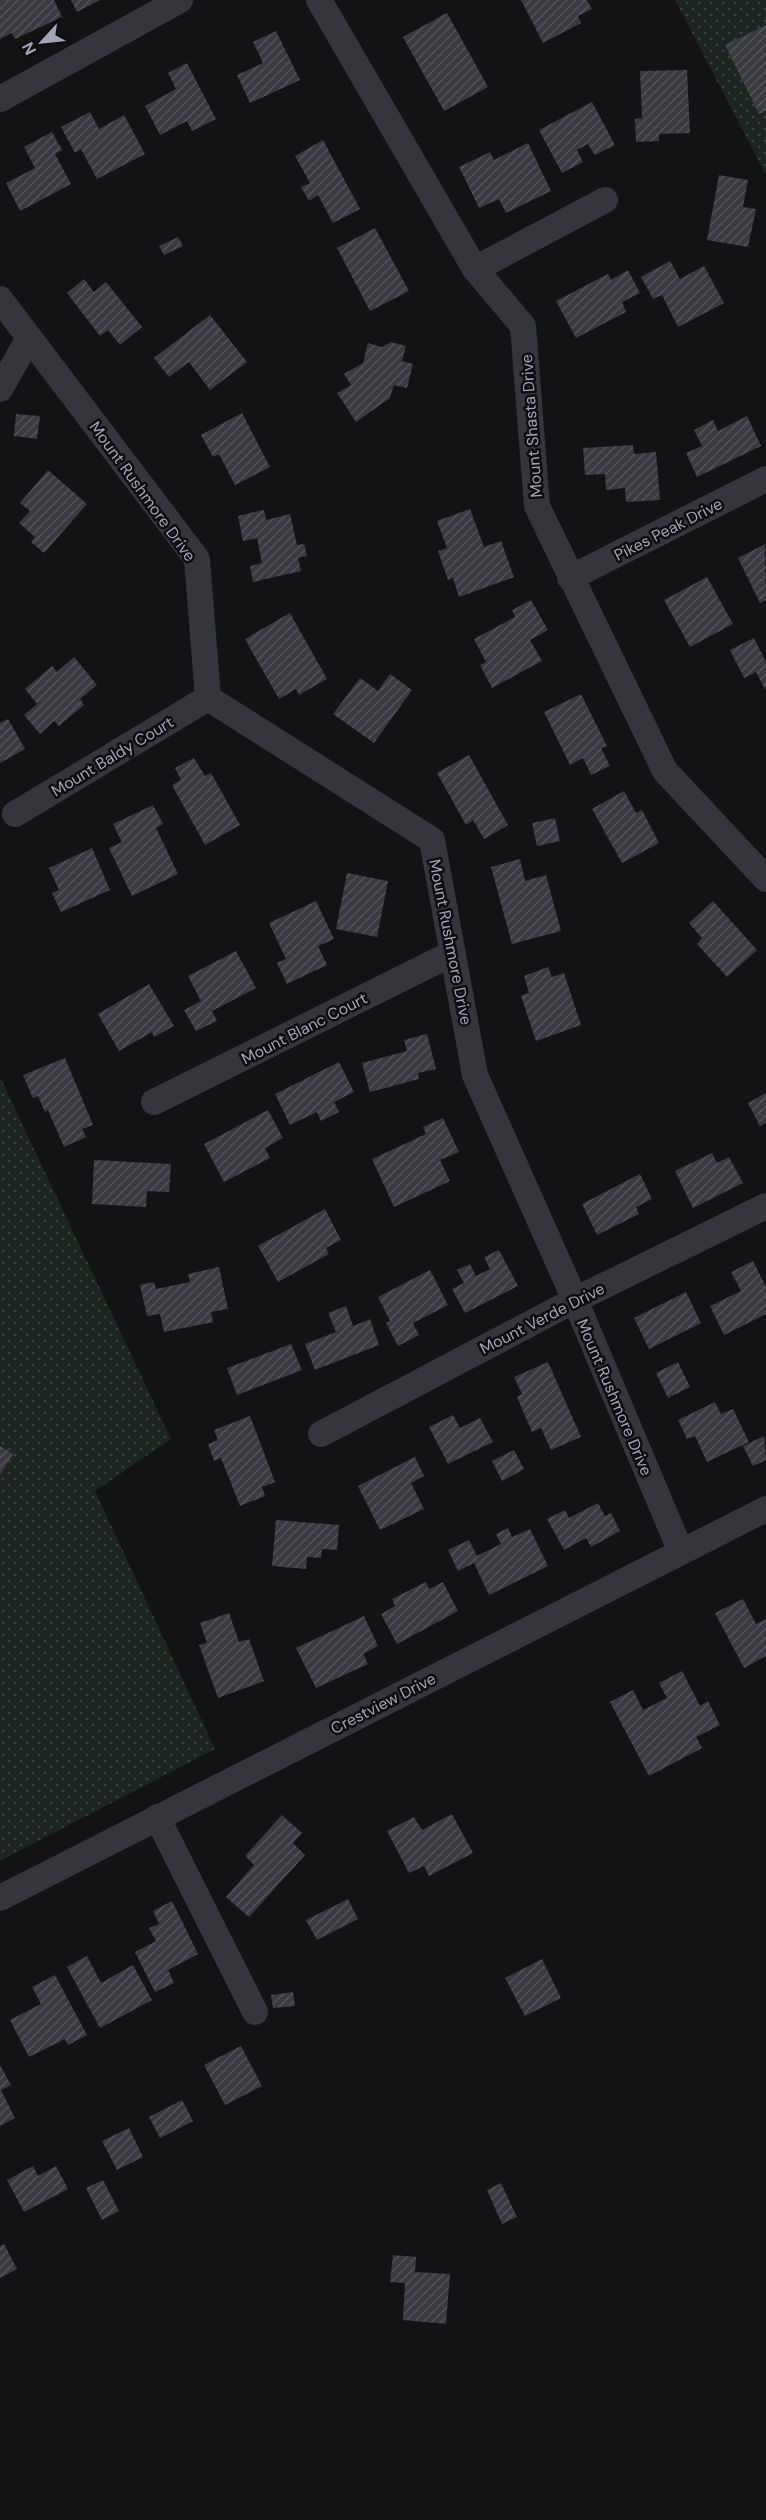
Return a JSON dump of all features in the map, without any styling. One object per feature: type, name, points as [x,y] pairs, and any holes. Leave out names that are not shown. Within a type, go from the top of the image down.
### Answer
[{"type":"street","points":[[0,99],[180,0]]},
{"type":"street","name":"Mount Shasta Drive","points":[[319,0],[476,269],[523,326],[537,506],[665,771],[766,879]]},
{"type":"street","points":[[476,269],[605,200]]},
{"type":"street","name":"Mount Rushmore Drive","points":[[0,299],[196,560],[208,698],[432,840],[475,1075],[575,1300],[681,1552]]},
{"type":"street","points":[[0,389],[29,338]]},
{"type":"street","name":"Pikes Peak Drive","points":[[570,578],[766,480]]},
{"type":"street","name":"Mount Baldy Court","points":[[15,814],[208,698]]},
{"type":"street","name":"Mount Blanc Court","points":[[154,1102],[453,953]]},
{"type":"street","name":"Mount Verde Drive","points":[[321,1434],[575,1300],[766,1206]]},
{"type":"street","name":"Crestview Drive","points":[[0,1898],[766,1509]]},
{"type":"street","points":[[157,1817],[255,2012]]},
{"type":"shaded area","points":[[675,0],[766,0],[766,175]]},
{"type":"shaded area","points":[[0,1077],[171,1439],[95,1491],[215,1749],[0,1861]]},
{"type":"building","points":[[0,0],[54,0],[62,17],[15,39],[12,33],[0,39]]},
{"type":"building","points":[[71,0],[100,0],[77,12]]},
{"type":"building","points":[[521,0],[587,0],[592,9],[578,16],[581,23],[543,43]]},
{"type":"building","points":[[447,13],[488,87],[444,111],[403,37]]},
{"type":"building","points":[[766,25],[766,111],[759,114],[725,45]]},
{"type":"building","points":[[276,31],[300,80],[250,103],[237,75],[263,63],[253,42]]},
{"type":"building","points":[[187,63],[216,119],[192,131],[187,121],[160,135],[145,106],[176,89],[168,73]]},
{"type":"building","points":[[687,70],[690,133],[659,134],[659,141],[636,142],[635,119],[642,118],[640,71]]},
{"type":"building","points":[[592,102],[615,145],[595,155],[588,144],[577,150],[583,162],[562,173],[539,130]]},
{"type":"building","points":[[90,112],[99,129],[124,115],[145,154],[97,179],[81,149],[75,153],[61,127]]},
{"type":"building","points":[[52,132],[62,150],[55,154],[71,184],[20,211],[6,183],[35,168],[24,147]]},
{"type":"building","points":[[323,140],[360,209],[333,223],[318,195],[309,201],[301,187],[310,183],[295,156]]},
{"type":"building","points":[[528,143],[551,191],[506,213],[499,199],[479,208],[459,167],[490,152],[494,160]]},
{"type":"building","points":[[719,175],[748,180],[743,207],[756,209],[748,247],[707,240]]},
{"type":"building","points":[[375,228],[409,291],[370,311],[337,248]]},
{"type":"building","points":[[178,237],[183,246],[164,255],[159,246]]},
{"type":"building","points":[[670,261],[680,279],[704,266],[724,303],[678,327],[662,295],[653,299],[641,277]]},
{"type":"building","points":[[628,270],[640,293],[622,302],[626,312],[576,338],[556,301],[608,274],[611,280]]},
{"type":"building","points":[[84,279],[94,292],[106,282],[142,327],[120,345],[108,330],[100,336],[67,293]]},
{"type":"building","points":[[210,315],[247,362],[210,390],[189,362],[169,377],[154,358]]},
{"type":"building","points":[[391,342],[406,346],[402,361],[413,364],[407,388],[394,385],[390,398],[356,422],[337,393],[351,385],[344,374],[363,363],[368,343],[382,347]]},
{"type":"building","points":[[242,413],[270,467],[235,485],[219,454],[213,457],[201,435]]},
{"type":"building","points":[[16,414],[40,416],[37,439],[14,436]]},
{"type":"building","points":[[747,416],[761,446],[697,477],[686,453],[702,446],[694,430],[713,420],[718,431]]},
{"type":"building","points":[[633,445],[634,454],[656,452],[660,500],[626,502],[625,488],[606,490],[605,474],[585,475],[583,448]]},
{"type":"building","points":[[48,470],[87,504],[44,553],[31,542],[35,537],[19,523],[30,511],[20,503]]},
{"type":"building","points":[[470,509],[484,547],[501,541],[514,577],[459,597],[453,578],[448,580],[438,551],[447,548],[437,521]]},
{"type":"building","points":[[264,510],[266,520],[290,514],[297,545],[304,544],[307,556],[298,558],[301,571],[253,582],[250,566],[262,563],[257,538],[243,541],[238,516]]},
{"type":"building","points":[[765,544],[766,600],[760,603],[738,558]]},
{"type":"building","points":[[707,577],[733,624],[690,647],[664,600]]},
{"type":"building","points":[[531,600],[548,630],[530,640],[542,661],[492,688],[480,665],[486,662],[474,639],[515,617],[512,610]]},
{"type":"building","points":[[290,613],[327,679],[299,695],[296,689],[279,699],[245,639]]},
{"type":"building","points":[[754,638],[766,662],[766,691],[756,672],[744,678],[730,650]]},
{"type":"building","points":[[74,657],[97,685],[80,699],[84,705],[59,726],[54,721],[40,734],[24,715],[37,704],[25,689],[52,666],[57,672]]},
{"type":"building","points":[[390,674],[412,690],[374,743],[333,714],[360,678],[378,691]]},
{"type":"building","points":[[581,694],[607,746],[601,748],[610,766],[591,775],[583,758],[570,765],[544,712]]},
{"type":"building","points":[[8,719],[25,749],[0,763],[0,723]]},
{"type":"building","points":[[469,755],[508,825],[484,839],[473,820],[466,825],[437,773]]},
{"type":"building","points":[[194,758],[205,776],[211,773],[240,825],[205,845],[172,785],[181,780],[175,768]]},
{"type":"building","points":[[624,791],[636,813],[642,810],[659,843],[622,863],[592,809]]},
{"type":"building","points":[[153,805],[163,824],[156,828],[178,874],[132,896],[109,848],[122,842],[113,824]]},
{"type":"building","points":[[555,818],[560,841],[537,846],[532,823]]},
{"type":"building","points":[[92,848],[110,890],[61,912],[52,893],[59,890],[49,868]]},
{"type":"building","points":[[520,859],[525,881],[546,875],[561,931],[512,944],[491,867]]},
{"type":"building","points":[[347,873],[388,881],[377,937],[336,929]]},
{"type":"building","points":[[316,901],[334,939],[318,946],[327,965],[287,984],[277,963],[286,959],[269,923]]},
{"type":"building","points":[[713,901],[757,950],[727,977],[697,944],[702,938],[689,923]]},
{"type":"building","points":[[236,951],[256,988],[212,1011],[217,1021],[196,1031],[184,1010],[201,1001],[188,976]]},
{"type":"building","points":[[548,967],[552,977],[564,973],[581,1025],[536,1041],[521,996],[529,993],[524,976]]},
{"type":"building","points":[[149,984],[174,1026],[154,1037],[152,1032],[119,1051],[98,1014]]},
{"type":"building","points":[[427,1034],[436,1069],[418,1073],[419,1079],[370,1092],[362,1063],[407,1051],[404,1040]]},
{"type":"building","points":[[65,1058],[93,1125],[82,1129],[86,1137],[64,1147],[48,1110],[45,1112],[38,1096],[33,1098],[23,1075]]},
{"type":"building","points":[[339,1062],[354,1092],[334,1102],[339,1112],[321,1121],[317,1112],[290,1125],[275,1094]]},
{"type":"building","points":[[766,1093],[766,1123],[760,1126],[748,1103]]},
{"type":"building","points":[[268,1110],[283,1138],[265,1148],[270,1158],[224,1182],[204,1144]]},
{"type":"building","points":[[443,1118],[459,1152],[440,1160],[450,1181],[394,1207],[372,1159],[426,1134],[423,1127]]},
{"type":"building","points":[[712,1153],[717,1163],[729,1157],[743,1183],[693,1208],[675,1171]]},
{"type":"building","points":[[94,1160],[171,1164],[169,1192],[147,1191],[146,1207],[92,1204]]},
{"type":"building","points":[[640,1174],[652,1199],[636,1207],[639,1214],[597,1235],[582,1204]]},
{"type":"building","points":[[325,1209],[341,1240],[326,1248],[329,1254],[278,1282],[258,1246]]},
{"type":"building","points":[[499,1250],[518,1286],[465,1313],[452,1289],[464,1283],[457,1270],[470,1264],[476,1276],[490,1269],[484,1257]]},
{"type":"building","points":[[753,1261],[766,1287],[766,1314],[724,1335],[710,1306],[741,1291],[731,1272]]},
{"type":"building","points":[[219,1267],[228,1309],[211,1312],[213,1322],[164,1332],[160,1314],[147,1316],[140,1285],[154,1282],[156,1289],[190,1282],[188,1274]]},
{"type":"building","points":[[430,1270],[448,1305],[413,1323],[419,1335],[398,1346],[386,1323],[390,1321],[378,1297]]},
{"type":"building","points":[[686,1292],[701,1323],[649,1349],[634,1318]]},
{"type":"building","points":[[346,1306],[353,1326],[370,1319],[379,1345],[315,1370],[305,1344],[336,1332],[328,1313]]},
{"type":"building","points":[[291,1344],[302,1370],[237,1395],[227,1368]]},
{"type":"building","points":[[548,1362],[581,1437],[551,1450],[541,1428],[532,1432],[517,1397],[522,1394],[514,1377]]},
{"type":"building","points":[[678,1362],[690,1387],[668,1398],[656,1373]]},
{"type":"building","points":[[715,1402],[721,1414],[733,1409],[749,1442],[707,1462],[695,1436],[687,1439],[678,1420]]},
{"type":"building","points":[[453,1415],[460,1428],[480,1418],[493,1442],[448,1464],[429,1427]]},
{"type":"building","points":[[250,1416],[275,1482],[262,1487],[265,1496],[240,1506],[221,1458],[214,1461],[208,1444],[218,1440],[214,1430]]},
{"type":"building","points":[[764,1436],[766,1460],[753,1466],[743,1446]]},
{"type":"building","points":[[0,1446],[13,1454],[0,1475]]},
{"type":"building","points":[[514,1450],[524,1469],[502,1481],[492,1461]]},
{"type":"building","points":[[415,1457],[424,1476],[411,1483],[424,1509],[380,1530],[358,1486]]},
{"type":"building","points":[[598,1503],[605,1516],[611,1513],[620,1531],[591,1547],[586,1538],[564,1550],[547,1519],[565,1510],[569,1518]]},
{"type":"building","points":[[276,1520],[339,1525],[337,1550],[322,1549],[321,1558],[307,1557],[306,1569],[272,1566]]},
{"type":"building","points":[[508,1528],[512,1537],[530,1529],[548,1566],[489,1595],[474,1563],[458,1571],[448,1550],[469,1540],[477,1556],[501,1544],[496,1534]]},
{"type":"building","points":[[426,1582],[429,1589],[443,1582],[458,1611],[397,1644],[381,1614],[395,1606],[392,1599]]},
{"type":"building","points":[[743,1599],[756,1624],[766,1619],[766,1656],[744,1668],[715,1613]]},
{"type":"building","points":[[229,1613],[239,1642],[249,1639],[264,1681],[218,1698],[199,1645],[207,1643],[200,1623]]},
{"type":"building","points":[[364,1616],[378,1646],[363,1654],[368,1664],[316,1688],[296,1648]]},
{"type":"building","points":[[682,1671],[700,1706],[708,1701],[720,1725],[696,1737],[702,1748],[649,1776],[610,1702],[633,1690],[643,1710],[667,1698],[659,1683]]},
{"type":"building","points":[[452,1814],[473,1853],[429,1876],[424,1866],[409,1873],[387,1831],[414,1817],[422,1830]]},
{"type":"building","points":[[282,1815],[302,1833],[293,1843],[305,1855],[249,1917],[226,1897],[254,1865],[245,1856]]},
{"type":"building","points":[[348,1899],[358,1919],[317,1940],[306,1920]]},
{"type":"building","points":[[172,1901],[198,1954],[168,1970],[174,1983],[155,1992],[135,1952],[156,1941],[149,1928],[159,1924],[153,1911]]},
{"type":"building","points":[[87,1956],[101,1983],[133,1965],[152,2000],[100,2028],[67,1967]]},
{"type":"building","points":[[542,1959],[561,1998],[525,2016],[505,1978]]},
{"type":"building","points":[[55,1975],[87,2035],[68,2045],[65,2039],[29,2057],[10,2020],[41,2004],[32,1987]]},
{"type":"building","points":[[293,1992],[295,2006],[273,2008],[271,1995]]},
{"type":"building","points":[[241,2046],[262,2086],[225,2105],[204,2065]]},
{"type":"building","points":[[0,2065],[11,2085],[1,2090],[15,2118],[0,2126]]},
{"type":"building","points":[[182,2100],[193,2121],[160,2138],[149,2117]]},
{"type":"building","points":[[129,2128],[143,2157],[117,2170],[102,2141]]},
{"type":"building","points":[[33,2166],[38,2176],[56,2166],[68,2189],[24,2212],[7,2180]]},
{"type":"building","points":[[103,2180],[119,2211],[102,2220],[86,2188]]},
{"type":"building","points":[[501,2183],[517,2217],[502,2224],[487,2190]]},
{"type":"building","points":[[4,2244],[17,2269],[0,2278],[0,2246]]},
{"type":"building","points":[[393,2255],[416,2257],[415,2272],[450,2274],[446,2324],[403,2320],[405,2283],[390,2282]]}]
